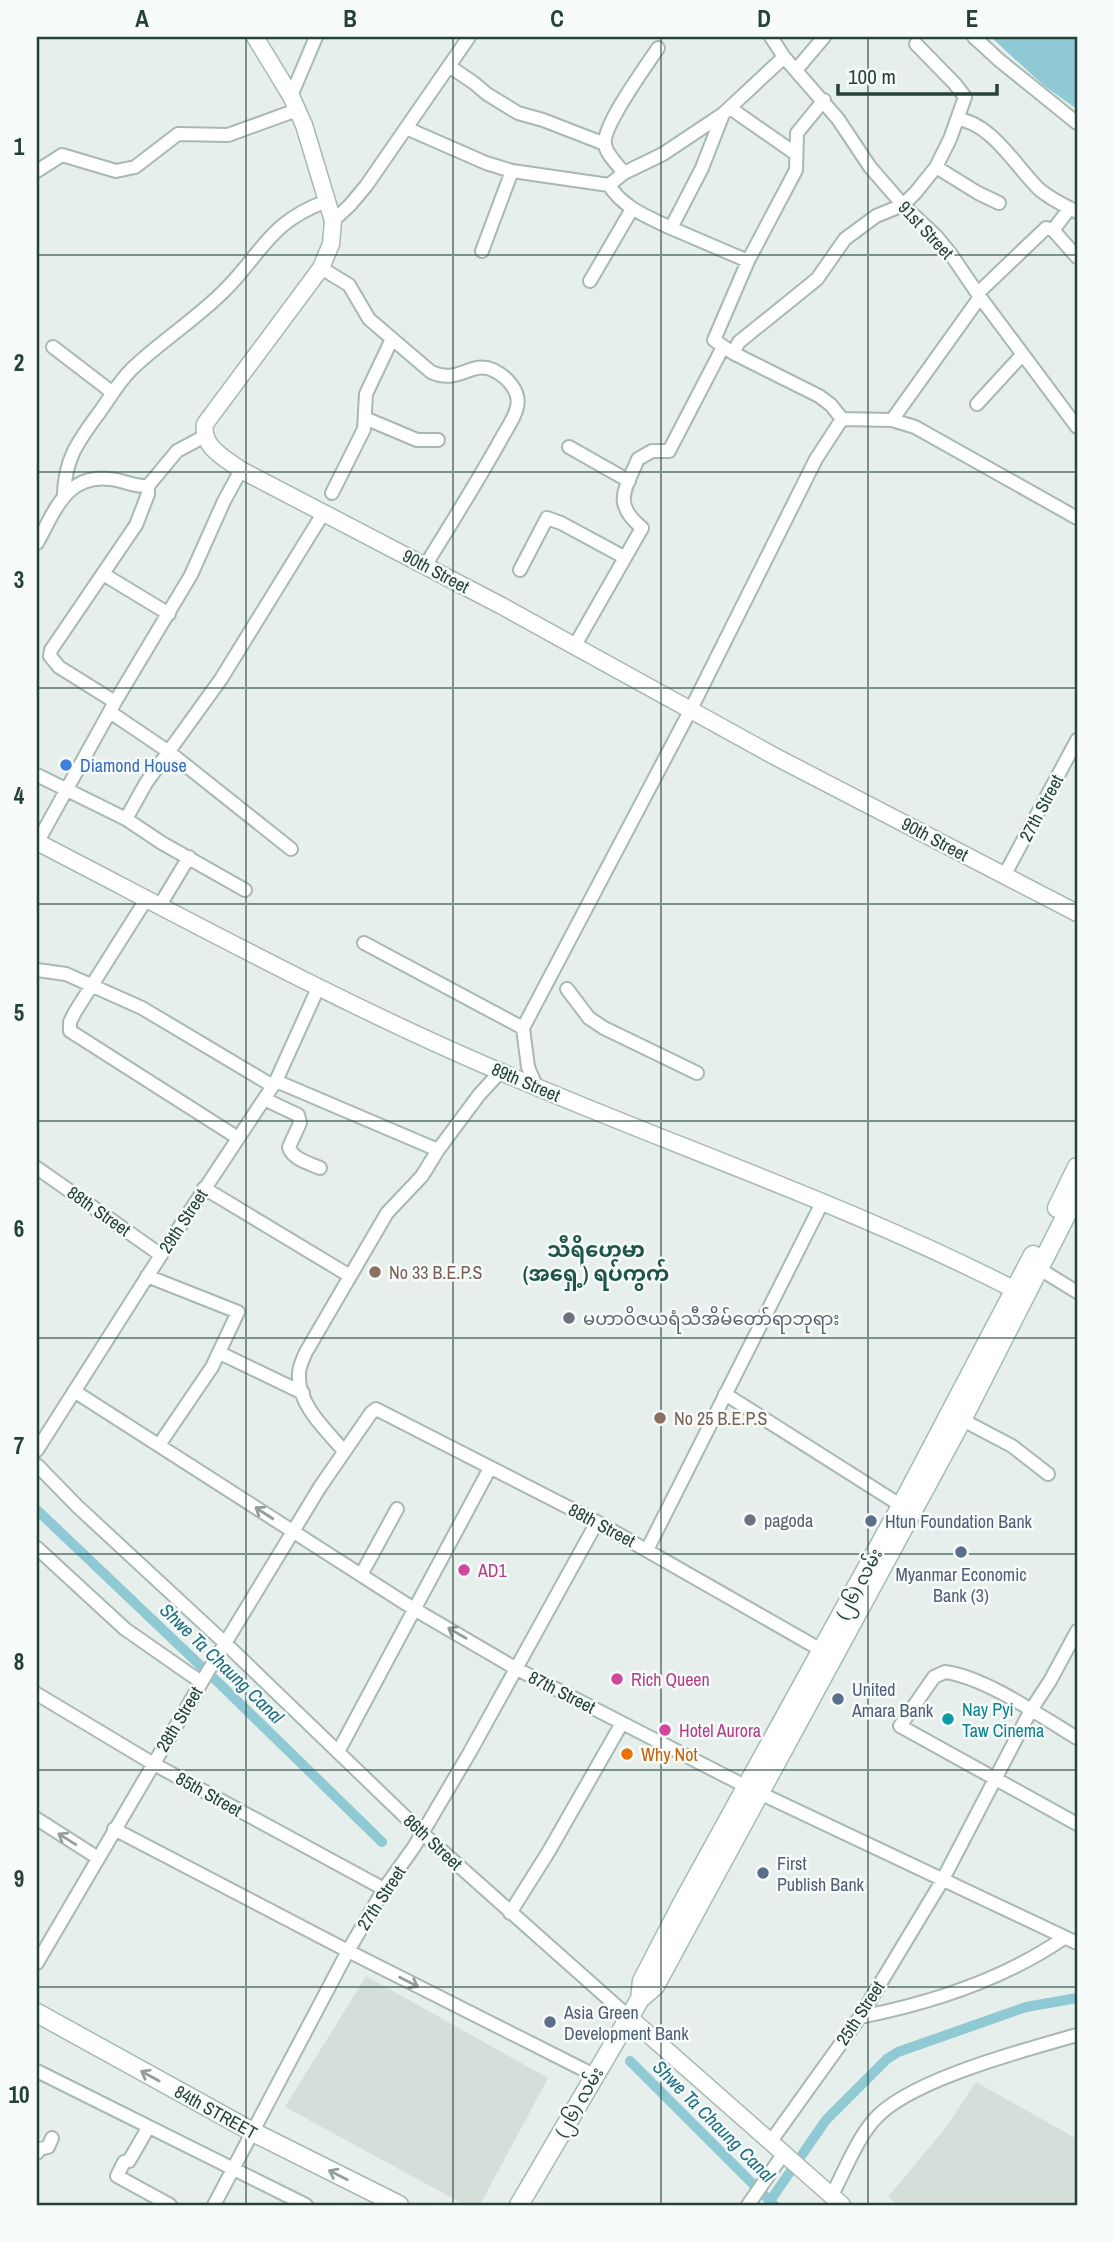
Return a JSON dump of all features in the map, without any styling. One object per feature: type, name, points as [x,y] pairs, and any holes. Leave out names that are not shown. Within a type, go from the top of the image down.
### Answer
[{"type":"main road","name":"(၂၆) လမ်း","points":[[522,2199],[630,2018],[640,2000],[642,1981],[752,1789],[957,1417],[1034,1266],[1077,1167]]},
{"type":"main road","name":"(၂၆) လမ်း","points":[[1034,1266],[1077,1194]]},
{"type":"main road","name":"(၂၆) လမ်း","points":[[752,1789],[823,1651],[907,1509]]},
{"type":"main road","name":"84th STREET","points":[[37,2013],[253,2132],[399,2205]]},
{"type":"main road","points":[[509,2205],[522,2199]]},
{"type":"street","points":[[255,37],[304,125],[333,221],[331,244],[321,268],[205,424],[205,436],[177,451],[148,486],[145,506],[136,525],[50,656],[59,667],[291,849]]},
{"type":"street","points":[[37,171],[62,155],[116,171],[125,171],[135,167],[178,134],[228,135],[294,103],[316,37]]},
{"type":"street","points":[[333,221],[351,205],[366,186],[469,37]]},
{"type":"street","name":"91st Street","points":[[771,37],[784,57],[824,100],[870,167],[903,205],[936,236],[1076,424]]},
{"type":"street","points":[[796,69],[824,37]]},
{"type":"street","points":[[974,37],[1077,123]]},
{"type":"street","points":[[574,647],[642,528],[627,516],[622,499],[638,459],[652,451],[669,451],[728,350],[817,279],[845,239],[876,216],[903,205],[936,167],[966,102],[963,93],[916,44]]},
{"type":"street","points":[[605,144],[607,130],[658,48]]},
{"type":"street","points":[[609,185],[624,173],[663,154],[726,111],[784,57]]},
{"type":"street","points":[[449,66],[518,113],[605,144],[624,173]]},
{"type":"street","points":[[824,100],[797,133],[796,170],[748,261],[713,337],[715,342],[728,350],[818,396],[831,405],[842,419]]},
{"type":"street","points":[[726,111],[796,154]]},
{"type":"street","points":[[671,228],[702,168],[726,111]]},
{"type":"street","points":[[957,119],[965,120],[986,133],[1041,191],[1074,210],[1053,230]]},
{"type":"street","points":[[406,128],[486,163],[512,171],[609,185],[632,209],[748,261]]},
{"type":"street","points":[[936,167],[978,194],[999,203]]},
{"type":"street","points":[[482,251],[512,171]]},
{"type":"street","points":[[64,494],[66,469],[71,455],[119,383],[134,366],[226,289],[277,229],[295,215],[327,201]]},
{"type":"street","points":[[590,281],[632,209]]},
{"type":"street","points":[[892,420],[979,295],[1046,228],[1053,230],[1077,257]]},
{"type":"street","points":[[321,268],[349,285],[369,319],[431,372],[440,377],[453,377],[475,368],[494,370],[514,387],[518,406],[477,483],[425,566]]},
{"type":"street","points":[[332,493],[364,429],[366,394],[392,339]]},
{"type":"street","points":[[53,347],[113,393]]},
{"type":"street","points":[[977,404],[1022,355]]},
{"type":"street","points":[[366,419],[417,440],[438,440]]},
{"type":"street","points":[[842,419],[892,420],[915,427],[1077,518]]},
{"type":"street","points":[[536,1086],[528,1067],[523,1028],[690,711],[816,459],[842,419]]},
{"type":"street","name":"90th Street","points":[[205,436],[213,449],[241,470],[425,566],[690,711],[1077,913]]},
{"type":"street","points":[[569,447],[629,481]]},
{"type":"street","points":[[37,842],[112,707],[191,575],[241,470]]},
{"type":"street","points":[[37,543],[64,494],[80,482],[110,478],[148,486]]},
{"type":"street","points":[[126,819],[145,783],[228,668],[324,512]]},
{"type":"street","points":[[520,570],[542,524],[550,517],[624,557]]},
{"type":"street","points":[[103,574],[169,614]]},
{"type":"street","name":"27th Street","points":[[1004,876],[1077,740]]},
{"type":"street","points":[[37,775],[126,819],[162,843],[246,890]]},
{"type":"street","name":"89th Street","points":[[37,842],[319,986],[500,1072],[669,1142],[823,1201],[1021,1293]]},
{"type":"street","points":[[189,857],[92,984],[70,1022],[71,1031],[238,1138]]},
{"type":"street","points":[[364,943],[523,1028]]},
{"type":"street","points":[[37,970],[66,974],[92,984],[142,1008],[275,1083],[438,1150]]},
{"type":"street","name":"29th Street","points":[[37,1450],[160,1255],[275,1083],[319,986]]},
{"type":"street","points":[[567,989],[589,1018],[604,1028],[697,1073]]},
{"type":"street","points":[[344,1451],[310,1410],[298,1376],[300,1366],[387,1213],[422,1176],[489,1082],[500,1072]]},
{"type":"street","points":[[264,1099],[298,1115],[300,1123],[289,1151],[320,1168]]},
{"type":"street","name":"88th Street","points":[[37,1168],[160,1255]]},
{"type":"street","points":[[204,1188],[350,1276]]},
{"type":"street","points":[[647,1550],[823,1201]]},
{"type":"street","points":[[1034,1266],[1077,1292]]},
{"type":"street","points":[[147,1276],[238,1312],[220,1353],[159,1445]]},
{"type":"street","points":[[220,1353],[303,1393]]},
{"type":"street","name":"87th Street","points":[[74,1391],[414,1609],[515,1668],[752,1789],[1077,1943]]},
{"type":"street","points":[[725,1394],[907,1509]]},
{"type":"street","name":"88th Street","points":[[376,1409],[597,1522],[823,1651]]},
{"type":"street","name":"28th Street","points":[[37,1963],[204,1677],[344,1451],[376,1409]]},
{"type":"street","points":[[957,1417],[1012,1446],[1048,1474]]},
{"type":"street","name":"86th Street","points":[[37,1465],[76,1506],[226,1644],[422,1833],[837,2200]]},
{"type":"street","points":[[338,1752],[490,1468]]},
{"type":"street","points":[[361,1575],[397,1509]]},
{"type":"street","name":"27th Street","points":[[214,2205],[348,1951],[384,1889],[422,1833],[597,1522]]},
{"type":"street","points":[[37,1548],[125,1629],[204,1677]]},
{"type":"street","name":"25th Street","points":[[749,2203],[786,2155],[860,2017],[942,1881],[1031,1710],[1072,1653],[1077,1631]]},
{"type":"street","points":[[1077,1738],[981,1684],[941,1672],[934,1677],[900,1726],[1077,1824]]},
{"type":"street","name":"85th Street","points":[[37,1694],[152,1763],[384,1889]]},
{"type":"street","points":[[510,1913],[549,1851],[622,1723]]},
{"type":"street","points":[[37,1819],[98,1858]]},
{"type":"street","points":[[114,1829],[594,2075]]},
{"type":"street","points":[[860,2017],[930,2000],[1006,1972],[1041,1954],[1064,1938]]},
{"type":"street","points":[[837,2200],[870,2125],[882,2111],[923,2086],[1018,2052],[1077,2035]]},
{"type":"street","points":[[37,2071],[306,2205]]},
{"type":"street","points":[[148,2127],[129,2161],[124,2162],[117,2176],[170,2205]]},
{"type":"street","points":[[37,2153],[39,2149],[48,2147],[52,2138]]},
{"type":"shaded area","points":[[366,1976],[548,2078],[480,2205],[465,2205],[285,2107]]},
{"type":"shaded area","points":[[976,2082],[1077,2139],[1077,2205],[898,2205],[888,2197],[947,2126]]},
{"type":"water","points":[[991,37],[1077,37],[1077,109],[1043,85]]},
{"type":"waterway","name":"Shwe Ta Chaung Canal","points":[[37,1510],[382,1842]]},
{"type":"waterway","points":[[770,2201],[826,2120],[887,2059],[898,2052],[1026,2007],[1077,1998]]},
{"type":"waterway","name":"Shwe Ta Chaung Canal","points":[[630,2061],[774,2205]]},
{"type":"place","name":"Diamond House","points":[[66,765]]},
{"type":"place","name":"No 33 B.E.P.S","points":[[375,1272]]},
{"type":"place","name":"မဟာဝိဇယရံသီအိမ်တော်ရာဘုရား","points":[[569,1318]]},
{"type":"place","name":"No 25 B.E.P.S","points":[[660,1418]]},
{"type":"place","name":"pagoda","points":[[750,1520]]},
{"type":"place","name":"Htun Foundation Bank","points":[[871,1521]]},
{"type":"place","name":"Myanmar Economic Bank (3)","points":[[961,1552]]},
{"type":"place","name":"AD1","points":[[464,1570]]},
{"type":"place","name":"Rich Queen","points":[[617,1679]]},
{"type":"place","name":"United Amara Bank","points":[[838,1699]]},
{"type":"place","name":"Nay Pyi Taw Cinema","points":[[948,1719]]},
{"type":"place","name":"Hotel Aurora","points":[[665,1730]]},
{"type":"place","name":"Why Not","points":[[627,1754]]},
{"type":"place","name":"First Publish Bank","points":[[763,1873]]},
{"type":"place","name":"Asia Green Development Bank","points":[[550,2022]]},
{"type":"district","name":"သီရိဟေမာ (အရှေ့) ရပ်ကွက်","points":[[596,1261]]}]
